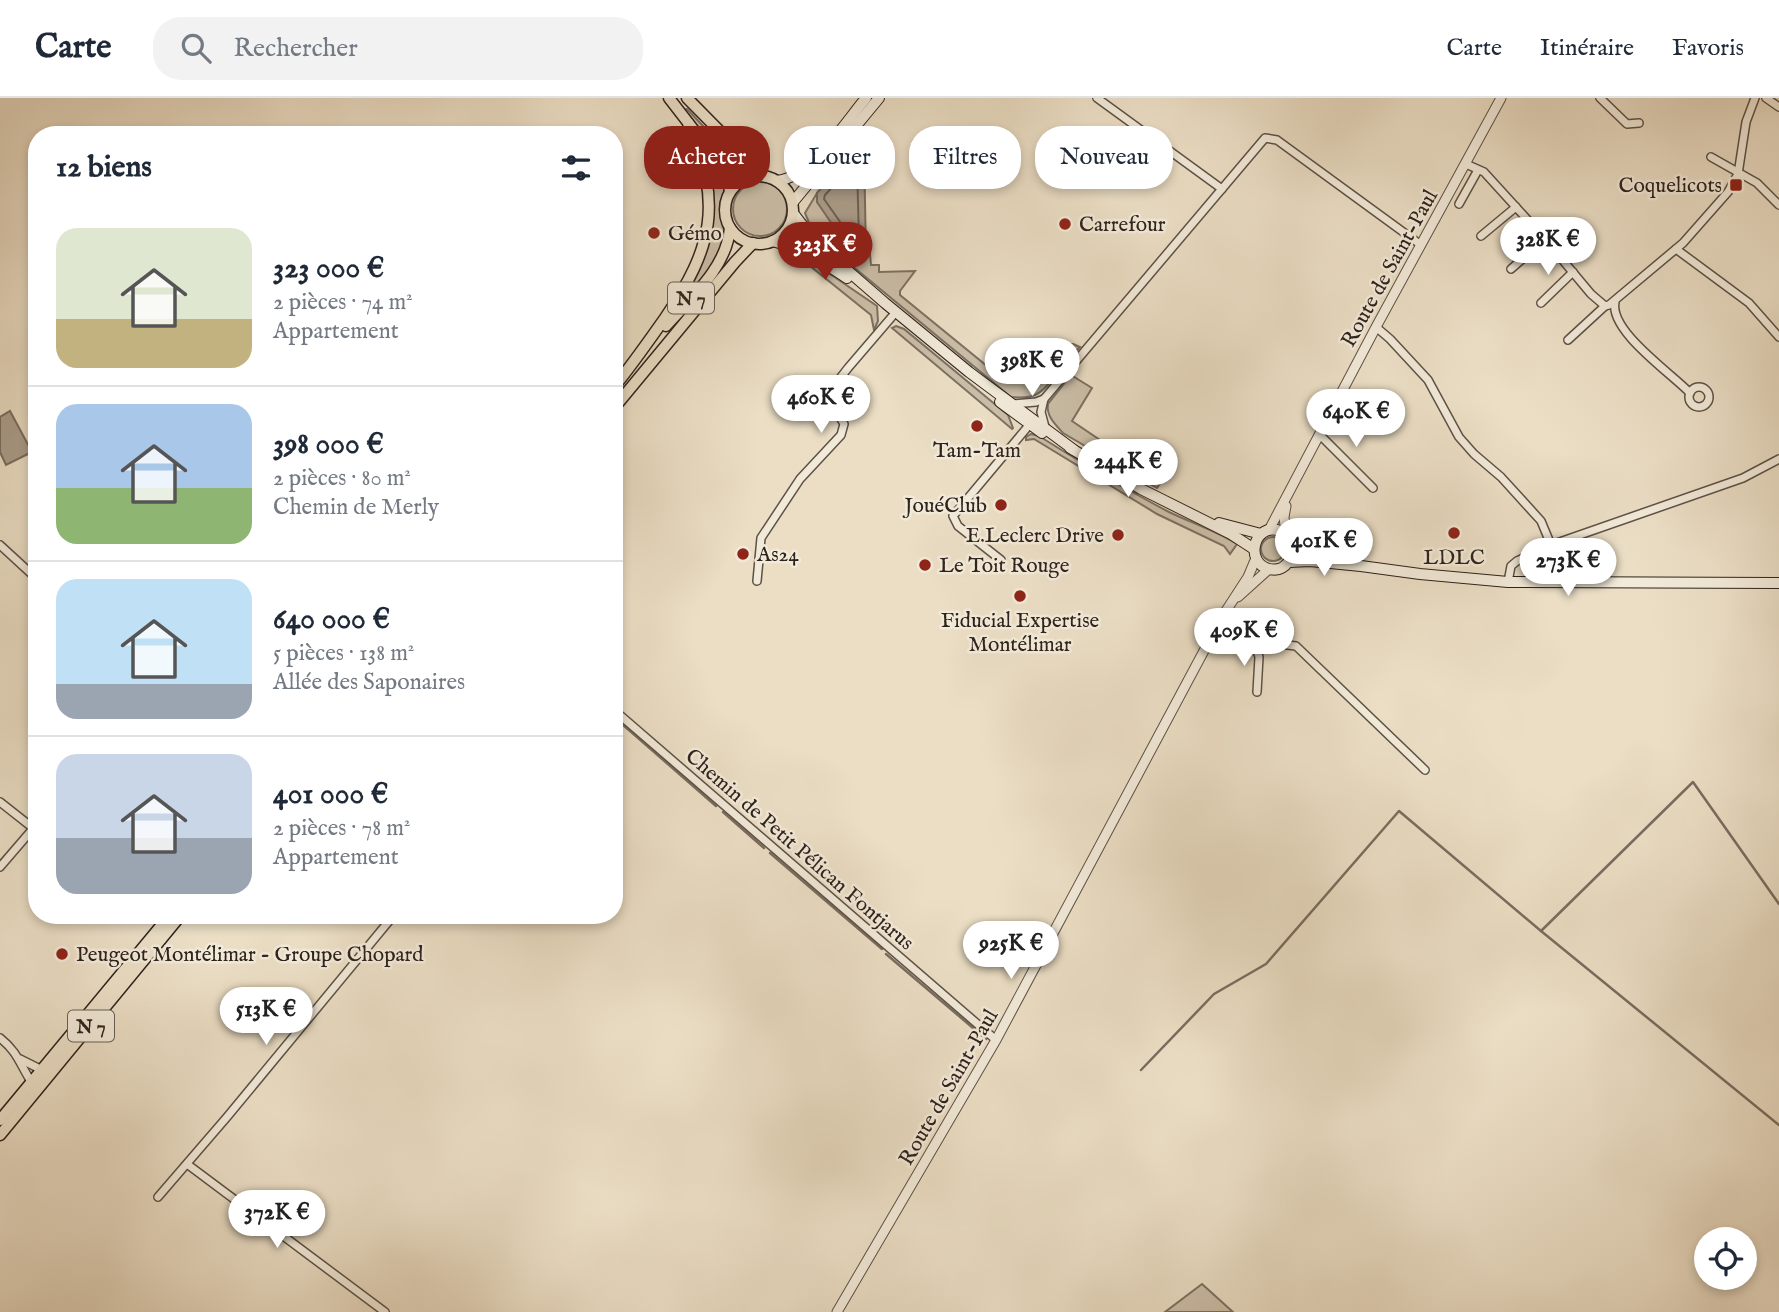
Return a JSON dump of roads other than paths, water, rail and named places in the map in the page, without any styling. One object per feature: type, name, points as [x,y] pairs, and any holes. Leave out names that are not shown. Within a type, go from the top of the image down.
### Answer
[{"type":"main road","points":[[687,98],[713,126]]},
{"type":"main road","points":[[777,181],[788,179],[807,166],[866,98]]},
{"type":"main road","points":[[773,241],[787,230],[793,207],[879,98]]},
{"type":"main road","points":[[672,101],[687,105],[708,126]]},
{"type":"main road","name":"N 7","points":[[636,360],[686,286],[704,244],[709,214],[708,182],[699,148],[688,124],[672,101]]},
{"type":"main road","points":[[688,124],[727,173],[730,192],[725,210],[730,228],[737,236],[753,243],[773,241],[796,248],[813,256],[885,303]]},
{"type":"main road","points":[[770,178],[784,186],[793,207],[817,244],[969,372],[1074,450]]},
{"type":"main road","points":[[730,192],[733,189]]},
{"type":"main road","name":"N 7","points":[[623,376],[717,266],[729,240],[730,228]]},
{"type":"main road","name":"N 7","points":[[623,397],[753,243]]},
{"type":"main road","points":[[969,372],[998,401],[1049,438],[1198,516],[1255,554],[1261,565],[1269,569],[1278,569],[1289,562],[1310,561],[1508,582],[1779,583]]},
{"type":"main road","points":[[1198,516],[1265,532],[1278,530],[1318,555],[1361,566]]},
{"type":"main road","points":[[1255,554],[1256,541],[1265,532]]},
{"type":"main road","points":[[1289,537],[1293,549],[1289,562]]},
{"type":"main road","name":"N 7","points":[[0,1120],[163,924]]},
{"type":"main road","name":"N 7","points":[[0,1135],[174,924]]},
{"type":"street","points":[[1097,98],[1222,189]]},
{"type":"street","name":"Route de Saint-Paul","points":[[1265,532],[1289,494],[1376,327],[1501,98]]},
{"type":"street","points":[[1600,98],[1627,124],[1639,123]]},
{"type":"street","points":[[1568,340],[1605,306],[1615,302],[1676,249],[1728,192],[1738,174],[1746,122],[1755,98]]},
{"type":"street","points":[[1766,98],[1779,107]]},
{"type":"street","points":[[1045,427],[1041,412],[1044,399],[1265,138],[1277,140],[1421,245]]},
{"type":"street","points":[[1712,157],[1766,190],[1779,205]]},
{"type":"street","points":[[1466,164],[1478,170],[1516,207],[1591,294],[1605,306]]},
{"type":"street","points":[[1459,204],[1478,170]]},
{"type":"street","points":[[1481,236],[1516,207]]},
{"type":"street","points":[[1511,269],[1545,239]]},
{"type":"street","points":[[1676,249],[1749,303],[1779,337]]},
{"type":"street","points":[[1541,303],[1573,272]]},
{"type":"street","points":[[1615,302],[1615,315],[1636,345],[1672,374],[1690,393]]},
{"type":"street","points":[[757,581],[761,538],[800,479],[841,435],[844,424],[835,409],[824,399],[896,313]]},
{"type":"street","points":[[1376,327],[1428,380],[1459,437],[1501,477],[1541,522],[1551,545]]},
{"type":"street","points":[[1014,404],[1044,399]]},
{"type":"street","points":[[1001,560],[958,526],[953,516],[1030,424]]},
{"type":"street","points":[[1320,435],[1327,439],[1373,488]]},
{"type":"street","points":[[1508,582],[1511,566],[1551,545],[1743,478],[1779,459]]},
{"type":"street","name":"Route de Saint-Paul","points":[[1289,494],[1284,517],[1289,537]]},
{"type":"street","points":[[0,545],[28,571]]},
{"type":"street","name":"Route de Saint-Paul","points":[[837,1312],[996,1040],[1216,628],[1248,577],[1255,554]]},
{"type":"street","name":"Route de Saint-Paul","points":[[1222,617],[1240,594],[1269,569]]},
{"type":"street","points":[[1216,628],[1254,641],[1296,646],[1424,770]]},
{"type":"street","points":[[1254,641],[1259,657],[1257,692]]},
{"type":"street","name":"Chemin de Petit Pélican Fontjarus","points":[[623,718],[996,1040]]},
{"type":"street","points":[[0,802],[28,821]]},
{"type":"street","points":[[0,867],[28,834]]},
{"type":"street","points":[[158,1196],[387,924]]},
{"type":"street","points":[[0,1038],[20,1058],[43,1070]]},
{"type":"street","points":[[20,1058],[24,1072],[32,1083]]},
{"type":"street","points":[[187,1164],[385,1312]]},
{"type":"water","points":[[820,189],[865,189],[866,253],[862,258],[853,255],[817,202],[817,193]]},
{"type":"water","points":[[10,411],[28,445],[28,454],[6,465],[0,452],[0,417]]},
{"type":"waterway","points":[[623,725],[716,806]]},
{"type":"waterway","points":[[1141,1070],[1214,994],[1266,964],[1399,811],[1541,931],[1693,782],[1779,904]]},
{"type":"waterway","points":[[723,812],[764,848]]},
{"type":"waterway","points":[[770,853],[882,949]]},
{"type":"waterway","points":[[1541,931],[1779,1125]]},
{"type":"waterway","points":[[886,954],[986,1039]]},
{"type":"place","name":"Coquelicots","points":[[1736,185]]},
{"type":"place","name":"Carrefour","points":[[1065,224]]},
{"type":"place","name":"Gémo","points":[[654,233]]},
{"type":"place","name":"Tam-Tam","points":[[977,426]]},
{"type":"place","name":"JouéClub","points":[[1001,505]]},
{"type":"place","name":"LDLC","points":[[1454,533]]},
{"type":"place","name":"E.Leclerc Drive","points":[[1118,535]]},
{"type":"place","name":"As24","points":[[743,554]]},
{"type":"place","name":"Le Toit Rouge","points":[[925,565]]},
{"type":"place","name":"Fiducial Expertise Montélimar","points":[[1020,596]]},
{"type":"place","name":"Peugeot Montélimar - Groupe Chopard","points":[[62,954]]}]
